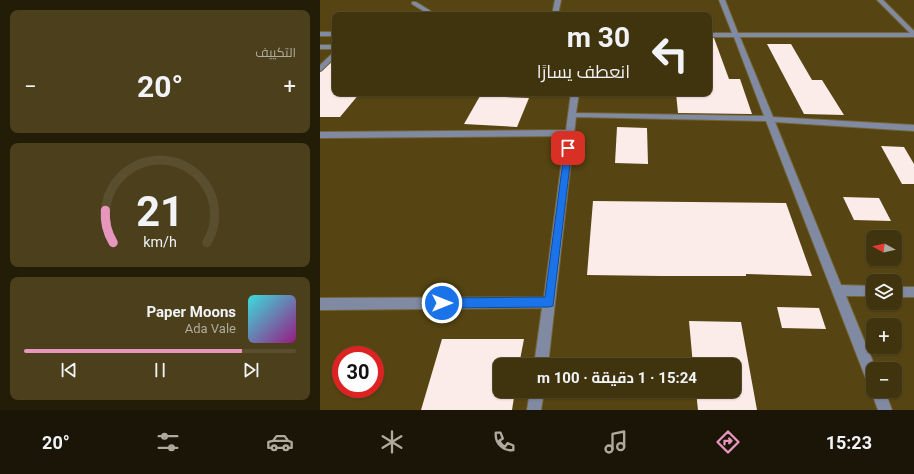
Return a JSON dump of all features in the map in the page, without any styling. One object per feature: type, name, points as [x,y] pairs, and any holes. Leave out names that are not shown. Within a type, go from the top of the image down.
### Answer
[{"type":"street","points":[[556,12],[558,0]]},
{"type":"street","points":[[722,0],[866,362]]},
{"type":"street","points":[[880,0],[914,34]]},
{"type":"street","points":[[414,3],[429,12]]},
{"type":"street","points":[[320,34],[332,34]]},
{"type":"street","points":[[712,35],[914,34]]},
{"type":"street","points":[[320,47],[332,47]]},
{"type":"street","points":[[320,69],[332,56]]},
{"type":"street","points":[[542,358],[575,96]]},
{"type":"street","points":[[573,115],[770,119],[914,128]]},
{"type":"street","points":[[320,135],[570,133]]},
{"type":"street","points":[[838,290],[866,291]]},
{"type":"street","points":[[902,292],[914,292]]},
{"type":"street","points":[[320,304],[549,302]]},
{"type":"street","points":[[534,410],[536,398]]},
{"type":"street","points":[[881,398],[885,410]]},
{"type":"building","points":[[712,38],[714,38],[729,79],[740,79],[752,114],[678,113],[676,96],[712,96]]},
{"type":"building","points":[[767,44],[791,44],[812,80],[822,80],[844,115],[804,114]]},
{"type":"building","points":[[332,62],[332,96],[358,96],[340,117],[320,117],[320,72]]},
{"type":"building","points":[[480,96],[529,98],[517,127],[464,124]]},
{"type":"building","points":[[617,127],[647,128],[648,164],[615,163]]},
{"type":"building","points":[[881,146],[904,147],[914,164],[914,184],[902,184]]},
{"type":"building","points":[[843,197],[879,198],[891,221],[854,220]]},
{"type":"building","points":[[593,201],[786,203],[812,276],[746,274],[746,276],[587,275]]},
{"type":"building","points":[[777,307],[819,308],[826,329],[782,328]]},
{"type":"building","points":[[689,321],[741,322],[757,410],[698,410],[697,398],[741,398],[741,358],[692,358]]},
{"type":"building","points":[[442,339],[524,339],[520,358],[493,358],[493,398],[514,398],[512,410],[421,410]]},
{"type":"route","points":[[442,303],[549,302],[568,148]]}]
